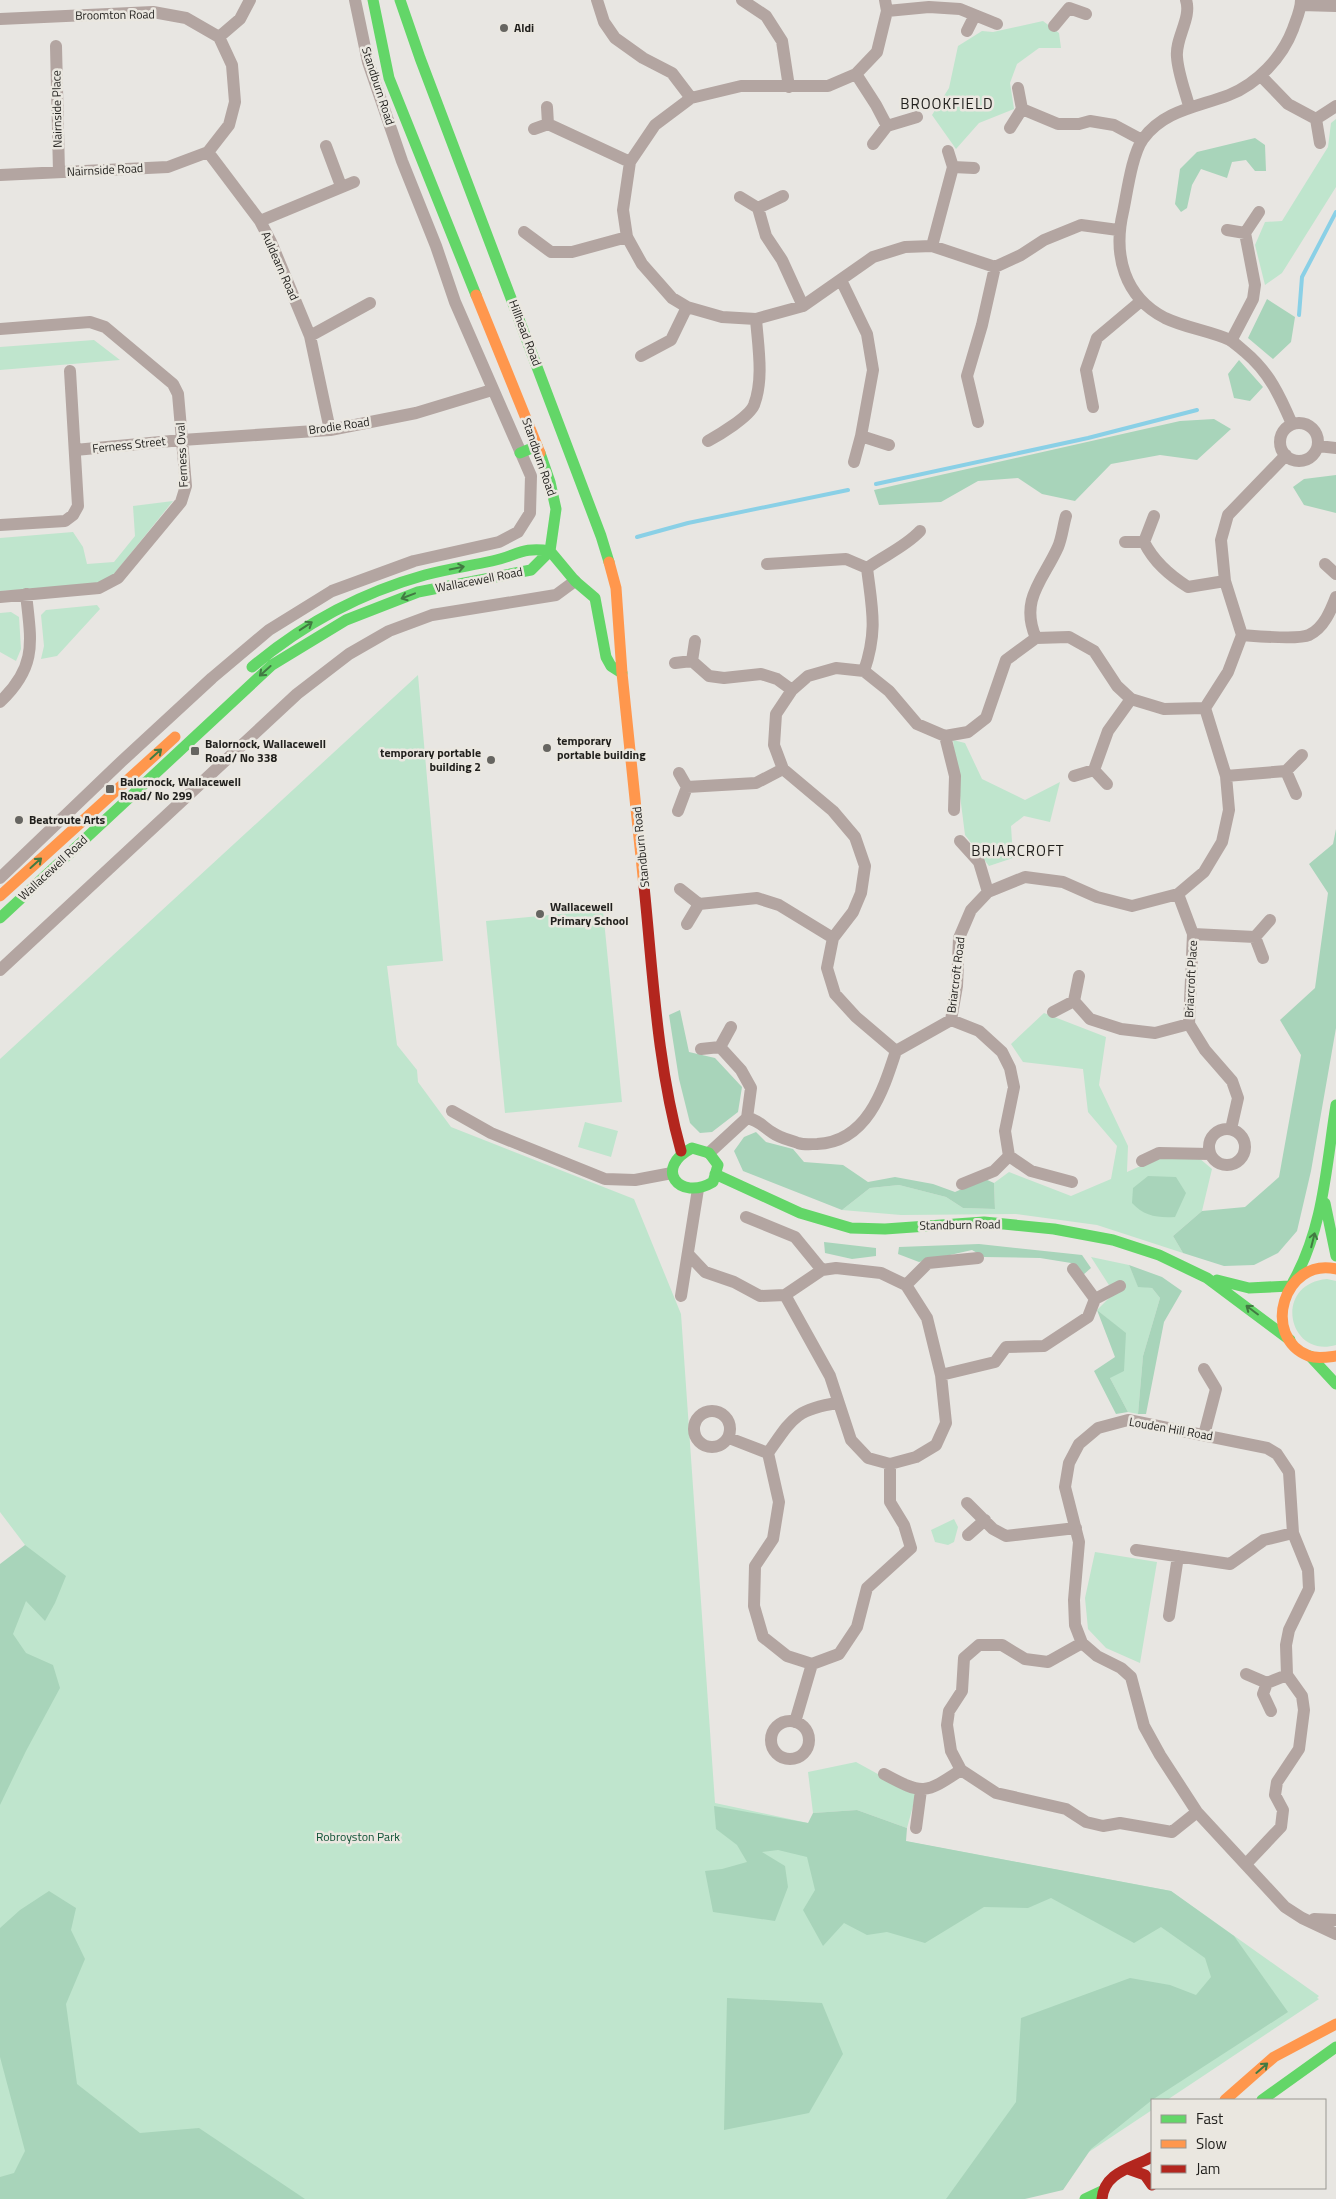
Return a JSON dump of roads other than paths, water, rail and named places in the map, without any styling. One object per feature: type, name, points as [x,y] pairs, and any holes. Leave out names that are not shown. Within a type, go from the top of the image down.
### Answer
[{"type":"street","points":[[208,152],[229,125],[235,102],[232,65],[219,37],[240,19],[250,0]]},
{"type":"street","name":"Standburn Road","points":[[0,878],[212,678],[269,630],[332,591],[414,561],[499,542],[518,532],[530,513],[531,476],[455,302],[386,116],[368,62],[355,0]]},
{"type":"street","name":"Standburn Road","points":[[373,0],[389,78],[538,446],[550,482],[556,509],[550,551]]},
{"type":"street","name":"Hillhead Road","points":[[400,0],[423,67],[601,536],[616,588],[622,673]]},
{"type":"street","points":[[597,0],[604,22],[615,38],[643,58],[672,73],[691,98]]},
{"type":"street","points":[[742,0],[766,16],[782,41],[789,87]]},
{"type":"street","points":[[1186,0],[1184,23],[1178,42],[1177,57],[1189,106]]},
{"type":"street","points":[[1292,424],[1276,388],[1257,362],[1231,341],[1165,318],[1141,301],[1127,282],[1119,254],[1118,230],[1132,170],[1142,140],[1162,120],[1189,106],[1230,95],[1261,76],[1288,42],[1301,2],[1336,6]]},
{"type":"street","points":[[1054,26],[1068,4],[1086,14]]},
{"type":"street","points":[[997,24],[960,9],[886,5],[877,52],[856,74],[828,86],[742,86],[691,98],[654,125],[630,162],[623,210],[627,236],[642,264],[672,298],[687,308],[722,317],[756,319],[803,306],[873,257],[905,247],[932,246],[995,267],[1021,255],[1044,240],[1081,225],[1118,230]]},
{"type":"street","name":"Broomton Road","points":[[0,19],[153,12],[186,18],[219,37]]},
{"type":"street","points":[[967,31],[975,15]]},
{"type":"street","name":"Nairnside Place","points":[[56,46],[59,172]]},
{"type":"street","points":[[856,74],[887,126]]},
{"type":"street","points":[[1261,76],[1288,104],[1316,119]]},
{"type":"street","points":[[1010,128],[1022,109],[1018,88]]},
{"type":"street","points":[[1316,119],[1336,106]]},
{"type":"street","points":[[547,107],[548,124]]},
{"type":"street","points":[[1022,109],[1058,124],[1079,124],[1090,121],[1114,125],[1142,140]]},
{"type":"street","points":[[873,144],[887,126],[917,117]]},
{"type":"street","points":[[1316,119],[1320,143]]},
{"type":"street","points":[[534,129],[548,124],[630,162]]},
{"type":"street","points":[[326,146],[341,186]]},
{"type":"street","points":[[932,246],[954,167],[948,150]]},
{"type":"street","name":"Nairnside Road","points":[[0,175],[168,167],[208,152]]},
{"type":"street","name":"Auldearn Road","points":[[208,152],[260,222],[271,242],[310,336],[330,430]]},
{"type":"street","points":[[954,167],[974,168]]},
{"type":"street","points":[[260,222],[354,182]]},
{"type":"street","points":[[758,208],[783,196]]},
{"type":"street","points":[[740,197],[758,208],[766,236],[782,260],[803,306]]},
{"type":"street","points":[[1231,341],[1252,299],[1255,285],[1245,233],[1260,212]]},
{"type":"street","points":[[1227,230],[1245,233]]},
{"type":"street","points":[[524,232],[551,252],[572,252],[627,236]]},
{"type":"street","points":[[978,422],[967,376],[982,325],[995,267]]},
{"type":"street","points":[[841,280],[867,334],[873,370],[861,436],[854,462]]},
{"type":"street","points":[[1093,407],[1086,370],[1097,338],[1141,301]]},
{"type":"street","points":[[310,336],[370,303]]},
{"type":"street","points":[[641,356],[671,340],[687,308]]},
{"type":"street","points":[[708,441],[729,429],[754,407],[759,374],[756,319]]},
{"type":"street","name":"Ferness Oval","points":[[0,330],[90,322],[105,327],[173,384],[178,394],[186,486],[181,502],[118,578],[99,588],[0,597]]},
{"type":"street","name":"Ferness Street","points":[[0,525],[65,521],[74,515],[78,506],[70,371]]},
{"type":"street","name":"Brodie Road","points":[[182,440],[330,430],[416,413],[492,390]]},
{"type":"street","points":[[1300,423],[1312,427],[1318,438],[1318,446],[1306,460],[1297,460],[1286,455],[1282,448],[1281,438],[1284,430],[1292,424],[1300,423]]},
{"type":"street","points":[[861,436],[889,445]]},
{"type":"street","name":"Ferness Street","points":[[75,450],[182,440]]},
{"type":"street","points":[[520,453],[538,446]]},
{"type":"street","points":[[1318,446],[1336,448]]},
{"type":"street","points":[[747,1118],[756,1120],[774,1134],[801,1144],[826,1143],[848,1136],[870,1115],[884,1087],[896,1051],[856,1017],[835,994],[827,968],[833,938],[853,912],[861,893],[865,866],[855,837],[833,811],[783,769],[774,745],[776,714],[792,690],[808,676],[836,668],[864,671],[889,691],[917,724],[945,736],[968,732],[986,718],[1006,660],[1036,638],[1069,637],[1094,651],[1117,686],[1131,699],[1164,709],[1204,708],[1228,672],[1242,635],[1225,581],[1221,540],[1228,515],[1286,455]]},
{"type":"street","points":[[1036,638],[1031,626],[1032,596],[1059,546],[1066,516]]},
{"type":"street","points":[[1154,516],[1144,542],[1151,556],[1170,575],[1188,587],[1225,581]]},
{"type":"street","points":[[868,568],[885,554],[909,542],[920,531]]},
{"type":"street","points":[[1125,542],[1144,542]]},
{"type":"street","name":"Wallacewell Road","points":[[241,678],[270,651],[301,630],[350,602],[425,574],[500,559],[529,548],[550,551]]},
{"type":"street","points":[[550,551],[595,598],[606,657],[611,666],[622,673]]},
{"type":"street","name":"Wallacewell Road","points":[[0,918],[173,755],[272,665],[346,620],[418,592],[531,570],[550,551]]},
{"type":"street","points":[[768,564],[846,559],[868,568]]},
{"type":"street","points":[[1325,564],[1336,574]]},
{"type":"street","points":[[864,671],[871,652],[875,626],[868,568]]},
{"type":"street","name":"Wallacewell Road","points":[[0,970],[296,694],[349,654],[389,631],[432,615],[556,595],[576,580]]},
{"type":"street","points":[[0,702],[9,694],[26,669],[32,644],[26,594]]},
{"type":"street","points":[[1242,635],[1277,638],[1309,635],[1328,617],[1336,597]]},
{"type":"street","points":[[692,661],[695,641]]},
{"type":"street","points":[[675,663],[692,661],[709,676],[724,678],[761,674],[777,679],[792,690]]},
{"type":"street","name":"Standburn Road","points":[[622,673],[663,1069],[670,1111],[681,1151]]},
{"type":"street","points":[[1094,770],[1108,731],[1131,699]]},
{"type":"street","name":"Briarcroft Road","points":[[896,1051],[951,1020],[957,986],[959,938],[971,910],[988,892],[1024,877],[1064,882],[1097,897],[1132,906],[1178,894],[1204,872],[1222,842],[1228,810],[1226,776],[1204,708]]},
{"type":"street","name":"Wallacewell Road","points":[[0,896],[182,730]]},
{"type":"street","points":[[945,736],[955,776],[954,810]]},
{"type":"street","points":[[1226,776],[1286,771],[1302,754]]},
{"type":"street","points":[[687,787],[756,783],[783,769]]},
{"type":"street","points":[[1074,776],[1094,770]]},
{"type":"street","points":[[1094,770],[1107,784]]},
{"type":"street","points":[[1286,771],[1296,794]]},
{"type":"street","points":[[679,773],[687,787]]},
{"type":"street","points":[[678,811],[687,787]]},
{"type":"street","points":[[960,841],[979,862],[988,892]]},
{"type":"street","points":[[680,889],[699,904],[758,898],[779,905],[833,938]]},
{"type":"street","name":"Briarcroft Place","points":[[1178,894],[1193,934],[1189,1024],[1205,1050],[1232,1081],[1238,1098],[1231,1129]]},
{"type":"street","points":[[687,924],[699,904]]},
{"type":"street","points":[[1263,958],[1255,937],[1270,920]]},
{"type":"street","name":"Briarcroft Place","points":[[1193,934],[1255,937]]},
{"type":"street","points":[[1053,1012],[1074,1001],[1079,976]]},
{"type":"street","name":"Briarcroft Place","points":[[1074,1001],[1090,1019],[1121,1028],[1155,1033],[1189,1024]]},
{"type":"street","points":[[951,1020],[979,1031],[1002,1052],[1010,1068],[1014,1087],[1005,1131],[1009,1156],[1031,1171],[1072,1182]]},
{"type":"street","points":[[720,1048],[730,1027]]},
{"type":"street","points":[[701,1049],[720,1048],[741,1070],[751,1088],[747,1118],[709,1153]]},
{"type":"street","points":[[1290,1340],[1283,1327],[1280,1310],[1282,1300],[1309,1254],[1324,1196],[1336,1105]]},
{"type":"street","points":[[452,1110],[491,1133],[605,1179],[635,1180],[672,1173]]},
{"type":"street","points":[[1231,1129],[1238,1132],[1244,1139],[1246,1145],[1242,1158],[1234,1164],[1225,1165],[1214,1160],[1210,1154],[1209,1145],[1217,1132],[1231,1129]]},
{"type":"street","points":[[692,1148],[709,1153],[718,1165],[713,1182],[698,1189],[687,1189],[676,1182],[672,1173],[674,1160],[681,1151],[692,1148]]},
{"type":"street","points":[[1142,1161],[1159,1153],[1210,1154]]},
{"type":"street","points":[[962,1184],[994,1170],[1009,1156]]},
{"type":"street","name":"Standburn Road","points":[[715,1174],[800,1213],[852,1228],[884,1229],[984,1222],[1054,1229],[1113,1240],[1159,1255],[1207,1278],[1267,1321],[1310,1356],[1336,1384]]},
{"type":"street","points":[[681,1296],[698,1189]]},
{"type":"street","points":[[1324,1196],[1336,1256]]},
{"type":"street","points":[[746,1217],[795,1236],[822,1270]]},
{"type":"street","points":[[689,1255],[705,1272],[734,1282],[760,1296],[785,1295],[822,1270],[836,1268],[881,1273],[906,1284],[927,1318],[941,1375],[946,1423],[936,1444],[916,1457],[890,1464],[868,1458],[851,1440],[830,1376],[785,1295]]},
{"type":"street","points":[[906,1284],[928,1263],[978,1258]]},
{"type":"street","points":[[1291,1284],[1312,1270],[1321,1268],[1336,1269]]},
{"type":"street","points":[[1073,1270],[1095,1299]]},
{"type":"street","name":"Standburn Road","points":[[1207,1278],[1249,1288],[1291,1284]]},
{"type":"street","points":[[941,1375],[995,1362],[1006,1347],[1044,1346],[1088,1317],[1095,1299],[1120,1286]]},
{"type":"street","points":[[1310,1356],[1325,1358],[1336,1356]]},
{"type":"street","points":[[1204,1369],[1216,1389],[1204,1435]]},
{"type":"street","points":[[838,1404],[815,1407],[791,1420],[768,1453],[779,1502],[773,1539],[755,1566],[754,1606],[763,1637],[786,1656],[812,1664],[839,1654],[857,1627],[867,1588],[911,1548],[904,1525],[890,1502],[890,1464]]},
{"type":"street","name":"Louden Hill Road","points":[[1082,1643],[1075,1625],[1074,1600],[1079,1542],[1065,1487],[1069,1463],[1079,1444],[1098,1428],[1128,1420],[1267,1448],[1277,1454],[1289,1472],[1293,1533],[1308,1570],[1308,1589],[1289,1630],[1286,1645],[1288,1675],[1302,1696],[1304,1710],[1299,1749],[1277,1782],[1275,1795],[1282,1810],[1281,1827],[1246,1864]]},
{"type":"street","points":[[729,1438],[768,1453]]},
{"type":"street","points":[[967,1503],[993,1529],[1006,1536],[1076,1528]]},
{"type":"street","points":[[968,1535],[984,1520]]},
{"type":"street","points":[[1136,1550],[1230,1564],[1264,1540],[1293,1533]]},
{"type":"street","points":[[1168,1616],[1178,1556]]},
{"type":"street","points":[[1198,1812],[1172,1832],[1120,1823],[1103,1826],[1086,1822],[1066,1809],[996,1793],[961,1770],[951,1751],[946,1725],[949,1711],[962,1691],[964,1658],[979,1645],[1002,1645],[1025,1658],[1048,1662],[1082,1643],[1098,1656],[1121,1668],[1131,1677],[1144,1726],[1160,1755],[1198,1812],[1285,1908],[1336,1934]]},
{"type":"street","points":[[795,1722],[812,1664]]},
{"type":"street","points":[[1246,1674],[1267,1683],[1288,1675]]},
{"type":"street","points":[[1267,1683],[1263,1694],[1272,1712]]},
{"type":"street","points":[[884,1774],[905,1786],[921,1790],[938,1785],[961,1770]]},
{"type":"street","points":[[916,1828],[921,1790]]},
{"type":"street","points":[[1302,1918],[1336,1920]]},
{"type":"street","points":[[1226,2099],[1274,2057],[1336,2024]]},
{"type":"street","points":[[1263,2099],[1336,2048]]},
{"type":"street","points":[[1086,2199],[1102,2195],[1106,2182],[1114,2174],[1151,2158]]},
{"type":"street","points":[[1128,2169],[1145,2175],[1151,2184]]},
{"type":"waterway","points":[[1299,315],[1302,277],[1336,212]]},
{"type":"waterway","points":[[876,484],[1088,438],[1197,410]]},
{"type":"waterway","points":[[637,537],[688,523],[848,490]]},
{"type":"place","name":"Aldi","points":[[504,28]]},
{"type":"place","name":"temporary portable building","points":[[547,748]]},
{"type":"place","name":"Balornock, Wallacewell Road/ No 338","points":[[195,751]]},
{"type":"place","name":"temporary portable building 2","points":[[491,760]]},
{"type":"place","name":"Balornock, Wallacewell Road/ No 299","points":[[110,789]]},
{"type":"place","name":"Beatroute Arts","points":[[19,820]]},
{"type":"place","name":"Wallacewell Primary School","points":[[540,914]]},
{"type":"district","name":"BROOKFIELD","points":[[947,104]]},
{"type":"district","name":"BRIARCROFT","points":[[1018,851]]},
{"type":"park label","name":"Robroyston Park","points":[[358,1837]]}]
